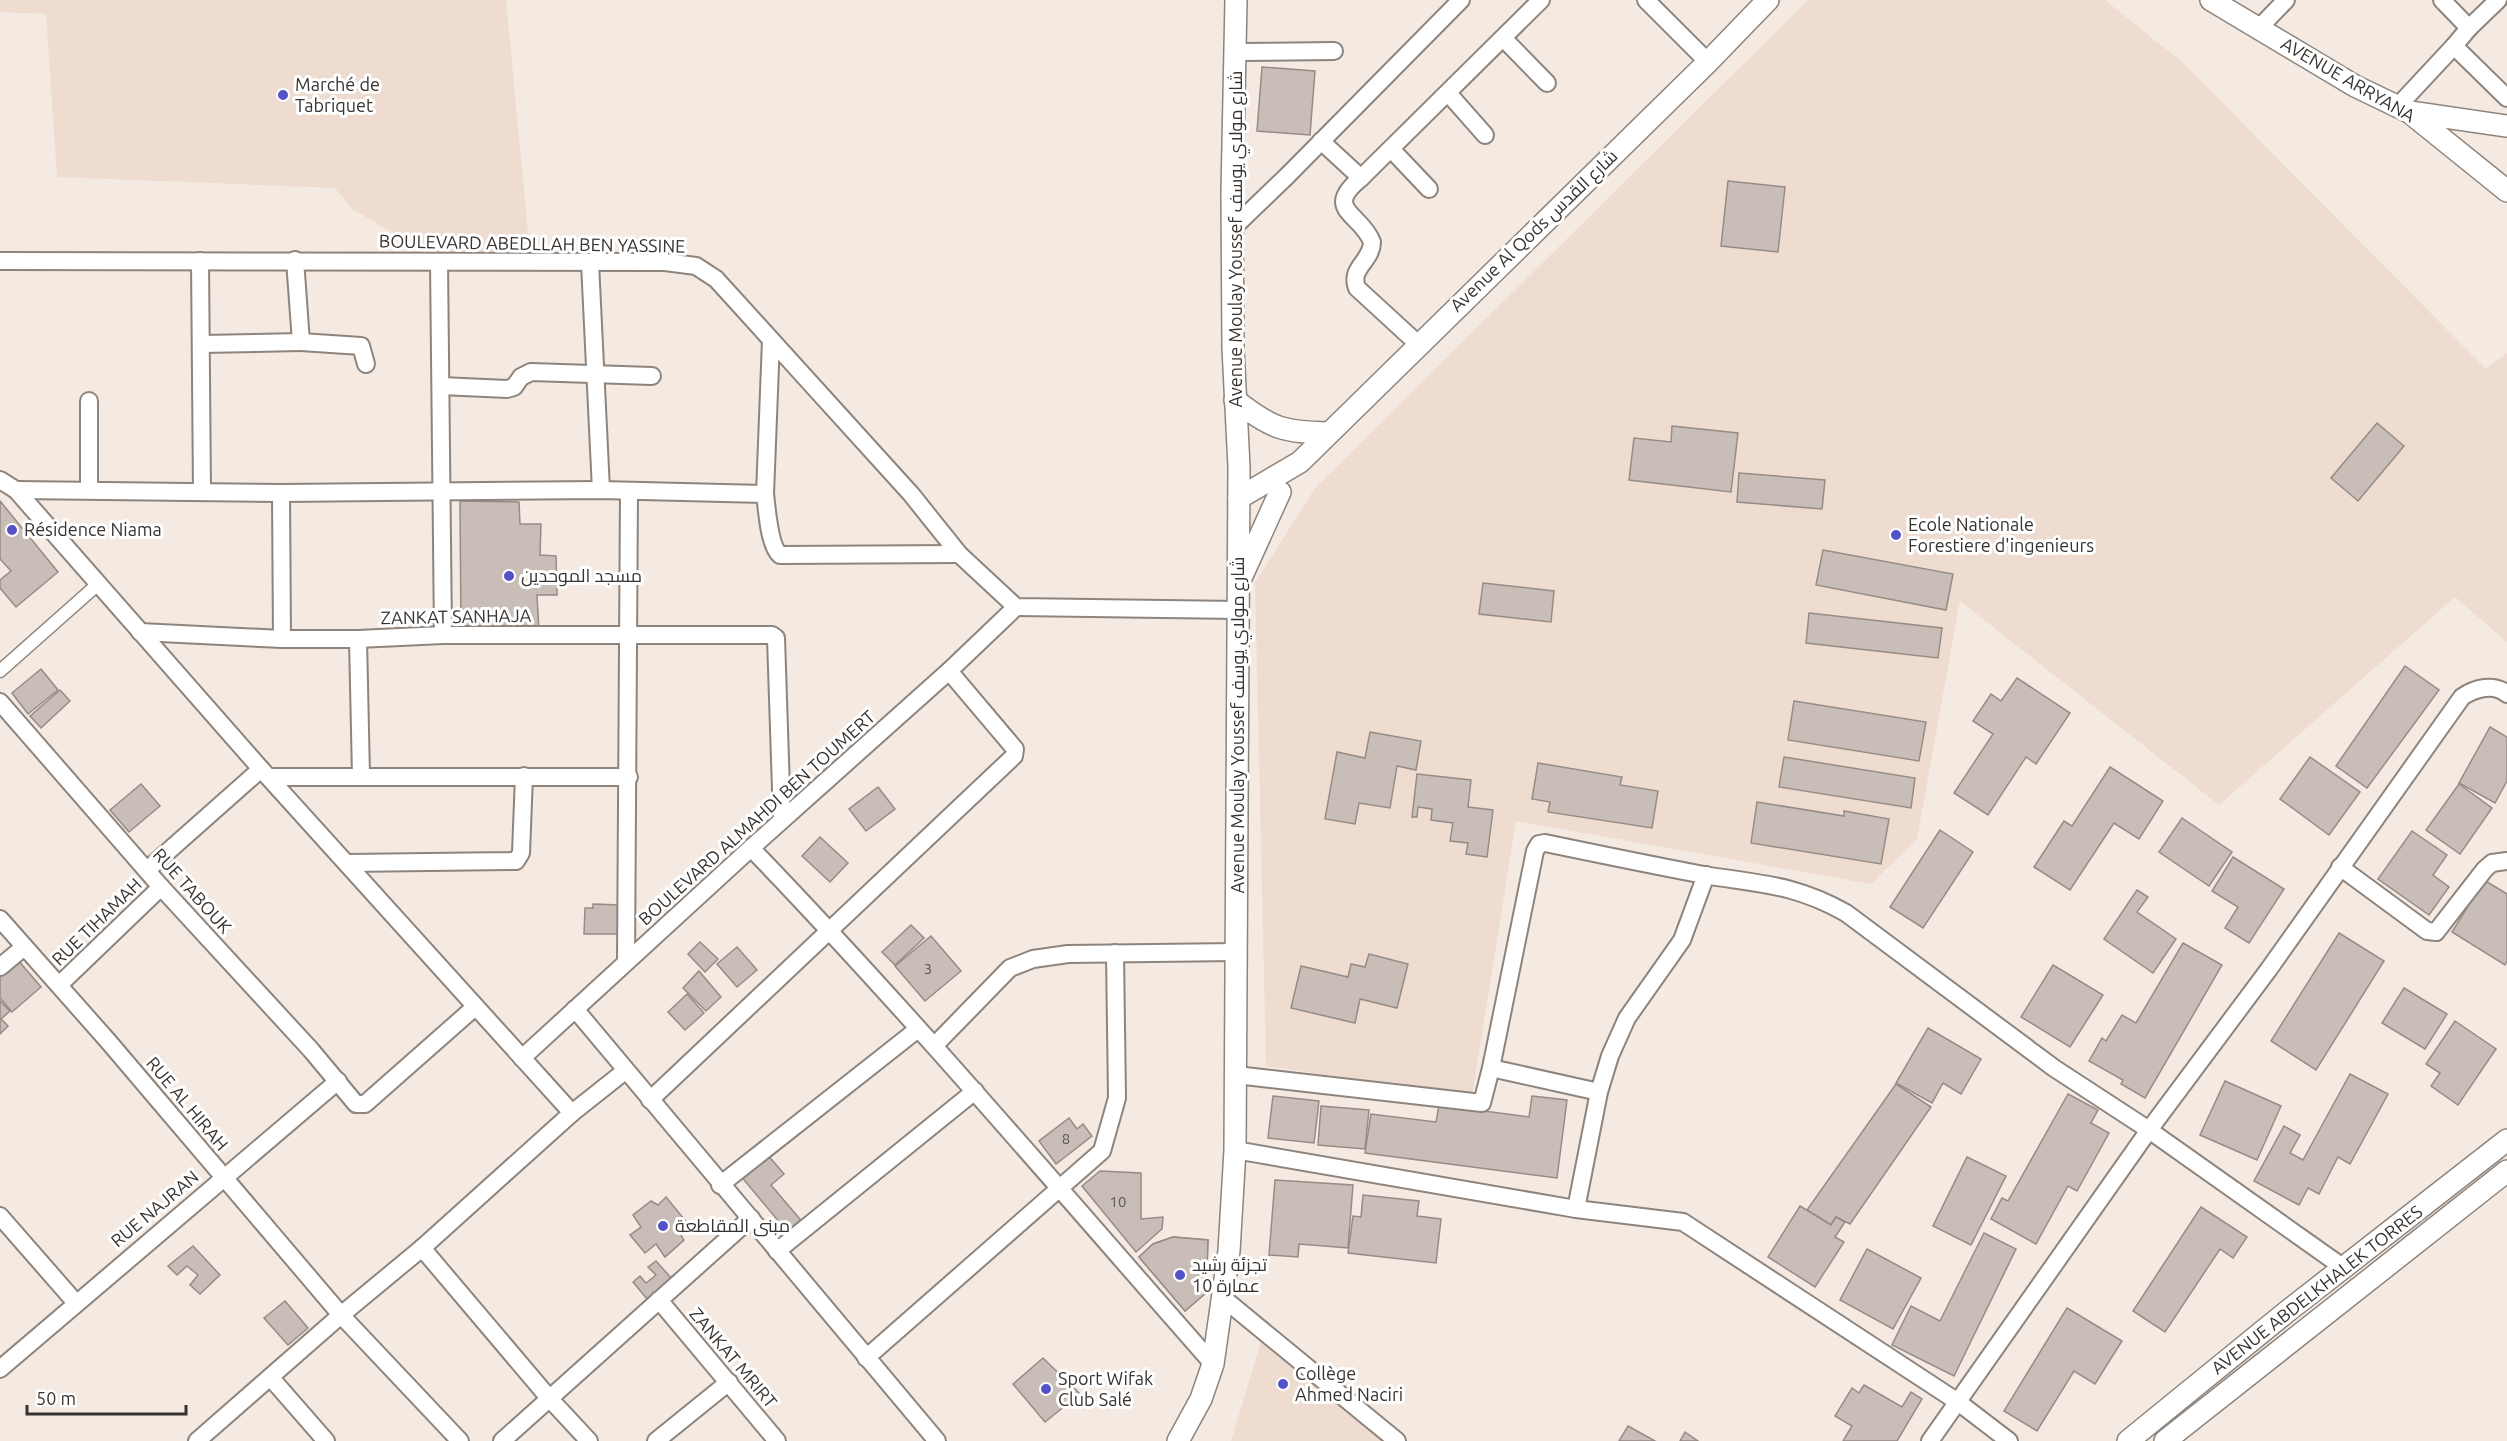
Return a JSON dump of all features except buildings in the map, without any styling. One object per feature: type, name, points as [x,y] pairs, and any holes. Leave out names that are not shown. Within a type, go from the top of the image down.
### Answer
[{"type":"street","name":"Avenue Moulay Youssef شارع مولاي يوسف","points":[[1178,1441],[1200,1399],[1213,1364],[1223,1298],[1235,1150],[1239,532],[1233,348],[1236,0]]},
{"type":"street","points":[[1233,228],[1461,0]]},
{"type":"street","points":[[1418,344],[1357,288],[1354,280],[1356,272],[1371,251],[1372,242],[1346,211],[1343,201],[1347,189],[1391,149],[1541,0]]},
{"type":"street","points":[[1646,0],[1708,62]]},
{"type":"street","name":"Avenue Al Qods شارع القدس","points":[[1239,532],[1280,492],[1300,462],[1708,62],[1768,0]]},
{"type":"street","name":"AVENUE ARRYANA","points":[[2211,0],[2355,86],[2404,109],[2507,190]]},
{"type":"street","points":[[2259,28],[2286,0]]},
{"type":"street","points":[[2442,0],[2469,28]]},
{"type":"street","points":[[2498,0],[2469,28],[2404,109],[2507,126]]},
{"type":"street","points":[[1503,38],[1547,83]]},
{"type":"street","points":[[2454,46],[2507,98]]},
{"type":"street","points":[[1235,52],[1334,51]]},
{"type":"street","points":[[1448,93],[1485,135]]},
{"type":"street","points":[[1321,141],[1361,178]]},
{"type":"street","points":[[1391,149],[1429,189]]},
{"type":"street","points":[[294,260],[301,342]]},
{"type":"street","name":"BOULEVARD ABEDLLAH BEN YASSINE","points":[[0,261],[665,262],[696,266],[716,279],[911,494],[959,554],[1016,607]]},
{"type":"street","points":[[200,261],[202,492]]},
{"type":"street","points":[[439,262],[443,635]]},
{"type":"street","points":[[590,263],[601,490]]},
{"type":"street","points":[[771,340],[765,494],[776,551],[780,555],[959,554]]},
{"type":"street","points":[[201,344],[301,342],[361,346],[366,364]]},
{"type":"street","points":[[441,386],[514,387],[521,377],[531,372],[652,376]]},
{"type":"street","points":[[1235,400],[1271,425],[1302,432],[1329,433]]},
{"type":"street","points":[[89,401],[89,490]]},
{"type":"street","name":"Avenue Al Qods شارع القدس","points":[[1239,498],[1300,462]]},
{"type":"street","points":[[0,480],[16,490],[97,585],[572,1113]]},
{"type":"street","points":[[16,490],[281,494],[601,490],[765,494]]},
{"type":"street","points":[[626,962],[629,777],[629,491]]},
{"type":"street","points":[[1238,584],[1280,492]]},
{"type":"street","points":[[281,494],[282,639]]},
{"type":"street","points":[[0,671],[97,585]]},
{"type":"street","points":[[1016,607],[1238,610]]},
{"type":"street","name":"BOULEVARD ALMAHDI BEN TOUMERT","points":[[522,1058],[751,848],[950,671],[1016,607]]},
{"type":"street","name":"ZANKAT SANHAJA","points":[[140,632],[282,639],[358,639],[443,635],[772,635],[776,638],[782,820]]},
{"type":"street","points":[[358,639],[362,776]]},
{"type":"street","points":[[650,1100],[1015,755],[1015,749],[950,671]]},
{"type":"street","points":[[1930,1441],[2149,1130],[2269,969],[2462,698],[2470,691],[2479,689],[2500,688],[2507,694]]},
{"type":"street","name":"RUE TABOUK","points":[[3,712],[338,1081],[356,1104],[365,1104],[475,1007]]},
{"type":"street","points":[[147,870],[265,773],[362,776],[629,777]]},
{"type":"street","points":[[347,863],[516,861],[521,853],[524,776]]},
{"type":"street","points":[[1236,1075],[1477,1104],[1484,1100],[1536,847],[1545,843],[1706,875],[1760,882],[1798,891],[1828,903],[1895,949],[2054,1068],[2149,1130],[2344,1268]]},
{"type":"street","points":[[751,848],[830,929],[918,1029],[935,1045],[1213,1364]]},
{"type":"street","points":[[2340,867],[2427,931],[2436,932],[2485,869],[2492,863],[2507,861]]},
{"type":"street","points":[[1576,1209],[1599,1092],[1617,1038],[1627,1018],[1682,940],[1706,875]]},
{"type":"street","name":"RUE TIHAMAH","points":[[59,985],[161,887]]},
{"type":"street","name":"RUE AL HIRAH","points":[[0,919],[341,1316],[460,1441]]},
{"type":"street","points":[[0,967],[24,947]]},
{"type":"street","points":[[935,1045],[1010,968],[1033,959],[1068,954],[1236,952]]},
{"type":"street","points":[[866,1358],[1102,1151],[1117,1098],[1115,953]]},
{"type":"street","points":[[575,1009],[720,1185],[751,1218],[937,1441]]},
{"type":"street","points":[[720,1185],[918,1029]]},
{"type":"street","points":[[1491,1068],[1599,1092]]},
{"type":"street","points":[[197,1441],[422,1248],[572,1113],[625,1071]]},
{"type":"street","name":"RUE NAJRAN","points":[[0,1369],[338,1081]]},
{"type":"street","points":[[777,1251],[975,1091]]},
{"type":"street","name":"AVENUE ABDELKHALEK TORRES","points":[[2128,1441],[2507,1140]]},
{"type":"street","points":[[1235,1150],[1576,1209],[1683,1222],[1958,1402],[2009,1441]]},
{"type":"street","name":"AVENUE ABDELKHALEK TORRES","points":[[2165,1441],[2507,1171]]},
{"type":"street","points":[[0,1216],[76,1303]]},
{"type":"street","points":[[502,1441],[751,1218]]},
{"type":"street","points":[[422,1248],[549,1398],[589,1441]]},
{"type":"street","points":[[1223,1298],[1397,1441]]},
{"type":"street","name":"ZANKAT MRIRT","points":[[659,1300],[777,1441]]},
{"type":"street","points":[[271,1378],[326,1441]]},
{"type":"street","points":[[656,1441],[729,1382]]},
{"type":"shaded area","name":"Marché de Tabriquet","points":[[0,0],[506,0],[530,253],[434,256],[352,209],[335,188],[57,177],[46,14],[0,12]]},
{"type":"shaded area","name":"Ecole Nationale Forestiere d'ingenieurs","points":[[1808,0],[2105,0],[2183,63],[2486,369],[2507,353],[2507,642],[2455,597],[2219,805],[1960,601],[1917,839],[1871,884],[1516,821],[1472,1097],[1266,1066],[1255,583],[1315,488]]},
{"type":"shaded area","name":"Collège Ahmed Naciri","points":[[1262,1338],[1385,1441],[1231,1441]]},
{"type":"place","name":"Marché de Tabriquet","points":[[283,95]]},
{"type":"place","name":"Résidence Niama","points":[[12,530]]},
{"type":"place","name":"Ecole Nationale Forestiere d'ingenieurs","points":[[1896,535]]},
{"type":"place","name":"مسجد الموحدين","points":[[509,576]]},
{"type":"place","name":"مبنى المقاطعة","points":[[663,1226]]},
{"type":"place","name":"تجزئة رشيد عمارة 10","points":[[1180,1275]]},
{"type":"place","name":"Collège Ahmed Naciri","points":[[1283,1384]]},
{"type":"place","name":"Sport Wifak Club Salé","points":[[1046,1389]]}]
